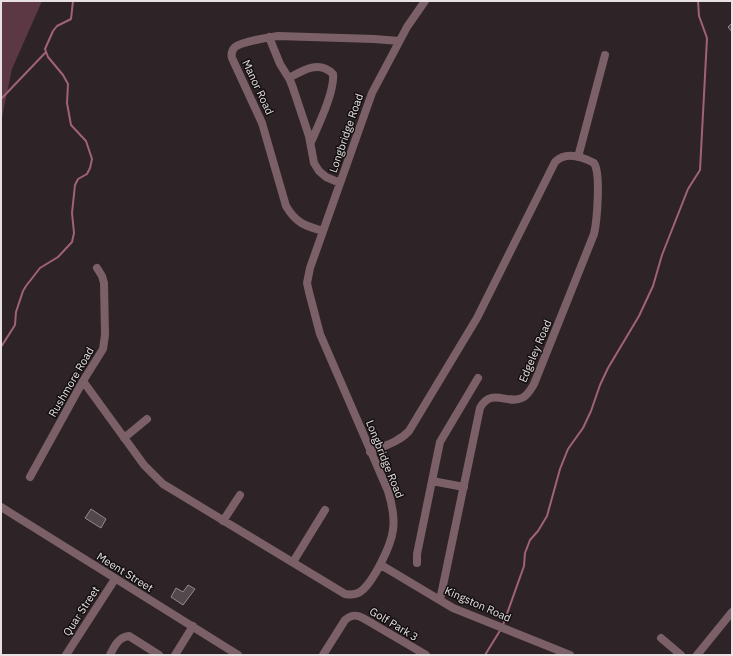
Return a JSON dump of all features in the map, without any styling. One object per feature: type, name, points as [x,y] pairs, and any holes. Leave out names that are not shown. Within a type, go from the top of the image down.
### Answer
[{"type":"street","name":"Longbridge Road","points":[[83,381],[144,465],[157,479],[223,521],[338,590],[351,595],[360,592],[365,587],[380,565],[393,532],[394,518],[391,500],[320,334],[308,292],[307,283],[310,268],[372,93],[399,41],[425,1]]},
{"type":"street","name":"Manor Road","points":[[323,231],[301,224],[291,215],[286,206],[262,123],[232,58],[232,50],[239,45],[269,37],[300,36],[399,41]]},
{"type":"street","points":[[269,37],[280,64],[289,78],[310,142],[314,163],[319,171],[326,177],[340,183]]},
{"type":"street","points":[[578,157],[605,55]]},
{"type":"street","points":[[289,78],[306,69],[319,66],[329,70],[333,74],[333,83],[322,115],[310,142]]},
{"type":"street","name":"Edgeley Road","points":[[370,452],[399,440],[410,430],[477,318],[555,162],[562,156],[572,155],[594,162],[597,168],[597,218],[591,242],[534,384],[524,397],[516,400],[491,398],[482,405],[479,412],[440,600]]},
{"type":"street","name":"Rushmore Road","points":[[30,478],[83,381],[100,355],[104,343],[104,283],[98,268]]},
{"type":"street","points":[[417,563],[417,554],[440,442],[478,378]]},
{"type":"street","points":[[124,438],[146,419]]},
{"type":"street","points":[[432,481],[464,487]]},
{"type":"street","points":[[223,521],[240,495]]},
{"type":"street","name":"Meent Street","points":[[1,507],[238,655]]},
{"type":"street","points":[[293,562],[325,510]]},
{"type":"street","name":"Kingston Road","points":[[380,565],[453,608],[570,655]]},
{"type":"street","name":"Quar Street","points":[[66,655],[115,579]]},
{"type":"street","points":[[697,655],[732,612]]},
{"type":"street","name":"Golf Park 3","points":[[323,655],[345,620],[356,615],[426,655]]},
{"type":"street","points":[[175,655],[193,626]]},
{"type":"street","points":[[110,655],[120,639],[128,636],[159,655]]},
{"type":"street","points":[[661,638],[681,655]]},
{"type":"shaded area","points":[[1,1],[42,1],[12,69],[1,122]]},
{"type":"building","points":[[732,23],[732,32],[728,27]]},
{"type":"building","points":[[91,509],[106,519],[101,528],[85,518]]},
{"type":"building","points":[[188,585],[195,589],[183,605],[171,597],[176,588],[183,592]]},
{"type":"waterway","points":[[1,347],[15,325],[16,312],[26,286],[40,268],[58,257],[72,242],[74,233],[72,213],[75,185],[78,179],[87,174],[92,159],[86,141],[71,125],[67,103],[68,84],[63,75],[48,57],[45,49],[53,31],[57,26],[71,19],[73,1]]},
{"type":"waterway","points":[[503,625],[524,566],[525,553],[530,540],[538,531],[547,516],[560,469],[568,449],[583,428],[608,368],[639,316],[653,286],[662,255],[688,189],[700,170],[707,38],[699,16],[698,1]]},
{"type":"waterway","points":[[1,99],[46,52]]},
{"type":"waterway","points":[[485,655],[501,629]]}]
